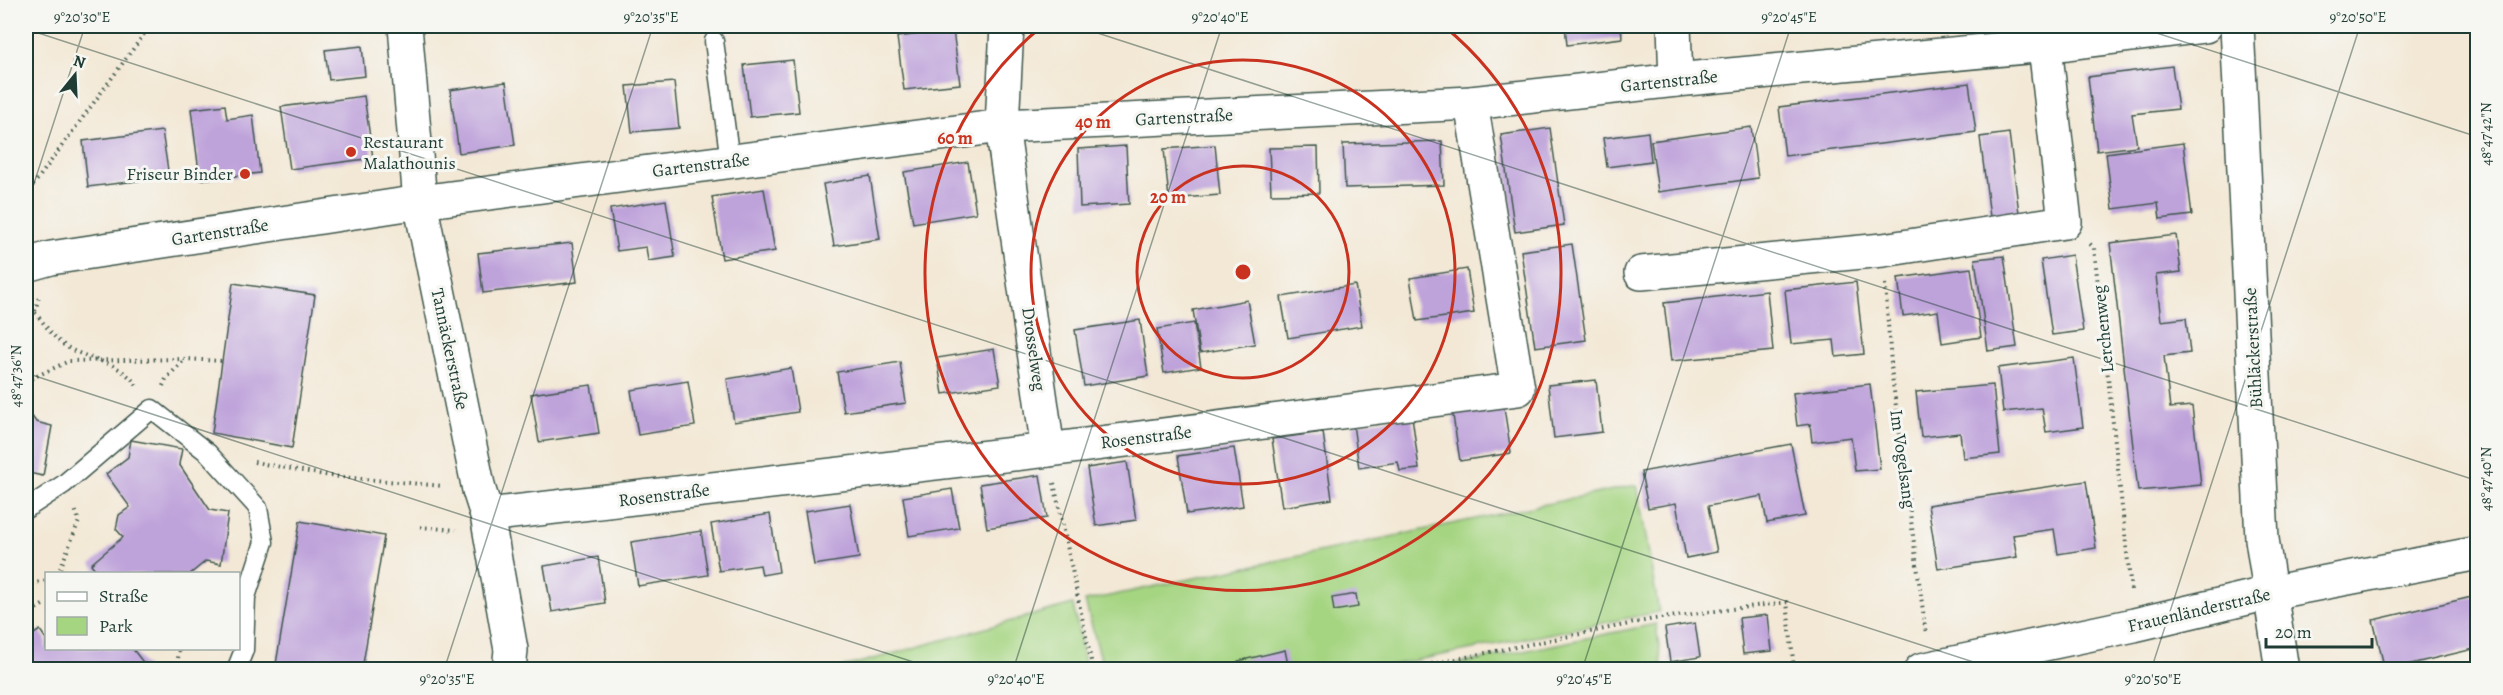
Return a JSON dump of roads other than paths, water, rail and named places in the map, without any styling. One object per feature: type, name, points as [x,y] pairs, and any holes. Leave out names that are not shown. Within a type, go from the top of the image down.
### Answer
[{"type":"street","name":"Tannäckerstraße","points":[[405,26],[420,202],[483,502],[511,650],[509,669]]},
{"type":"street","name":"Drosselweg","points":[[1007,26],[1002,126],[1048,450]]},
{"type":"street","points":[[1674,26],[1676,80]]},
{"type":"street","name":"Gartenstraße","points":[[26,265],[62,256],[420,202],[1002,126],[1471,103],[1676,80],[2045,46],[2205,26]]},
{"type":"street","name":"Bühläckerstraße","points":[[2237,26],[2262,539],[2282,669]]},
{"type":"street","points":[[1641,273],[1883,250],[2065,222],[2045,46]]},
{"type":"street","name":"Rosenstraße","points":[[483,502],[1048,450],[1518,389],[1471,103]]},
{"type":"street","name":"Frauenländerstraße","points":[[1926,669],[2134,625],[2269,593],[2478,553]]},
{"type":"lane","points":[[714,41],[730,161]]},
{"type":"lane","points":[[26,509],[64,484],[152,409],[208,453],[258,508],[264,542],[246,597],[244,650],[236,669]]},
{"type":"place","name":"Restaurant Malathounis","points":[[351,152]]},
{"type":"place","name":"Friseur Binder","points":[[245,174]]}]
